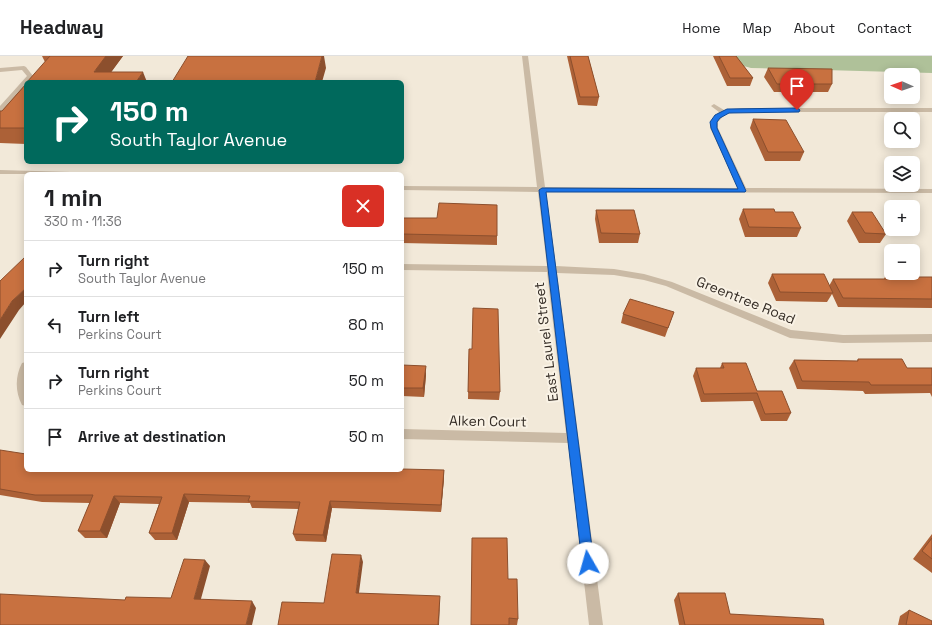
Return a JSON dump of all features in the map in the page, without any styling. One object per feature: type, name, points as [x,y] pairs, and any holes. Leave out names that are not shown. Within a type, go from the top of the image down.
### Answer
[{"type":"street","name":"East Laurel Street","points":[[525,56],[553,269],[596,625]]},
{"type":"street","points":[[0,70],[24,68],[30,76],[26,80]]},
{"type":"street","points":[[0,110],[24,83]]},
{"type":"street","points":[[714,106],[723,112],[741,110],[932,110]]},
{"type":"street","points":[[723,112],[714,122],[714,128],[743,191]]},
{"type":"street","points":[[0,172],[24,173]]},
{"type":"street","points":[[404,188],[932,191]]},
{"type":"street","points":[[404,268],[553,269]]},
{"type":"street","name":"Greentree Road","points":[[553,269],[614,272],[644,277],[669,284],[752,319],[796,335],[836,338],[932,338]]},
{"type":"street","points":[[24,374],[22,393],[24,398]]},
{"type":"street","name":"Alken Court","points":[[404,434],[573,438]]},
{"type":"green space","points":[[727,56],[932,56],[932,73],[920,73],[920,68],[884,68],[884,72],[751,68],[729,62]]},
{"type":"building","points":[[50,56],[106,56],[94,72],[143,72],[137,80],[29,80]]},
{"type":"building","points":[[188,56],[322,56],[316,80],[173,80]]},
{"type":"building","points":[[570,56],[588,56],[599,97],[580,97]]},
{"type":"building","points":[[719,56],[736,56],[753,78],[730,78]]},
{"type":"building","points":[[768,68],[832,69],[832,84],[777,84]]},
{"type":"building","points":[[24,86],[24,128],[0,128],[0,111],[2,111]]},
{"type":"building","points":[[753,119],[786,120],[804,152],[768,152]]},
{"type":"building","points":[[439,203],[497,205],[497,236],[404,234],[404,218],[437,218]]},
{"type":"building","points":[[743,209],[774,209],[775,212],[793,212],[801,228],[749,227]]},
{"type":"building","points":[[596,210],[634,210],[640,234],[601,233]]},
{"type":"building","points":[[852,212],[872,212],[884,231],[884,234],[865,233]]},
{"type":"building","points":[[24,258],[24,290],[12,301],[0,320],[0,281]]},
{"type":"building","points":[[772,274],[824,274],[833,293],[780,292]]},
{"type":"building","points":[[920,277],[932,277],[932,299],[843,298],[833,279],[920,280]]},
{"type":"building","points":[[630,299],[674,312],[668,328],[623,314]]},
{"type":"building","points":[[473,308],[498,309],[500,392],[468,392],[469,349],[472,349]]},
{"type":"building","points":[[858,359],[902,359],[907,368],[932,368],[932,385],[871,385],[869,382],[802,381],[794,360],[858,361]]},
{"type":"building","points":[[722,363],[746,363],[757,391],[782,391],[791,413],[765,414],[757,393],[704,394],[696,368],[724,368]]},
{"type":"building","points":[[404,365],[426,366],[423,388],[404,388]]},
{"type":"building","points":[[0,450],[24,454],[24,472],[404,472],[404,469],[444,470],[441,505],[330,501],[323,535],[293,534],[300,502],[248,501],[250,496],[184,494],[172,533],[149,533],[162,497],[114,496],[100,531],[78,531],[93,495],[35,495],[0,489]]},
{"type":"building","points":[[472,538],[507,538],[508,579],[517,579],[518,619],[509,618],[509,625],[471,625]]},
{"type":"building","points":[[932,538],[932,559],[922,551]]},
{"type":"building","points":[[332,554],[361,555],[356,593],[440,596],[438,625],[278,625],[282,602],[324,603]]},
{"type":"building","points":[[184,559],[205,560],[194,599],[252,601],[246,625],[0,625],[0,594],[125,600],[126,597],[171,598]]},
{"type":"building","points":[[678,593],[725,593],[730,614],[823,619],[824,625],[685,625]]},
{"type":"building","points":[[909,610],[932,621],[932,625],[906,625]]},
{"type":"route","points":[[588,563],[555,285],[542,190],[743,191],[714,128],[714,122],[723,112],[727,111],[797,110]]}]
